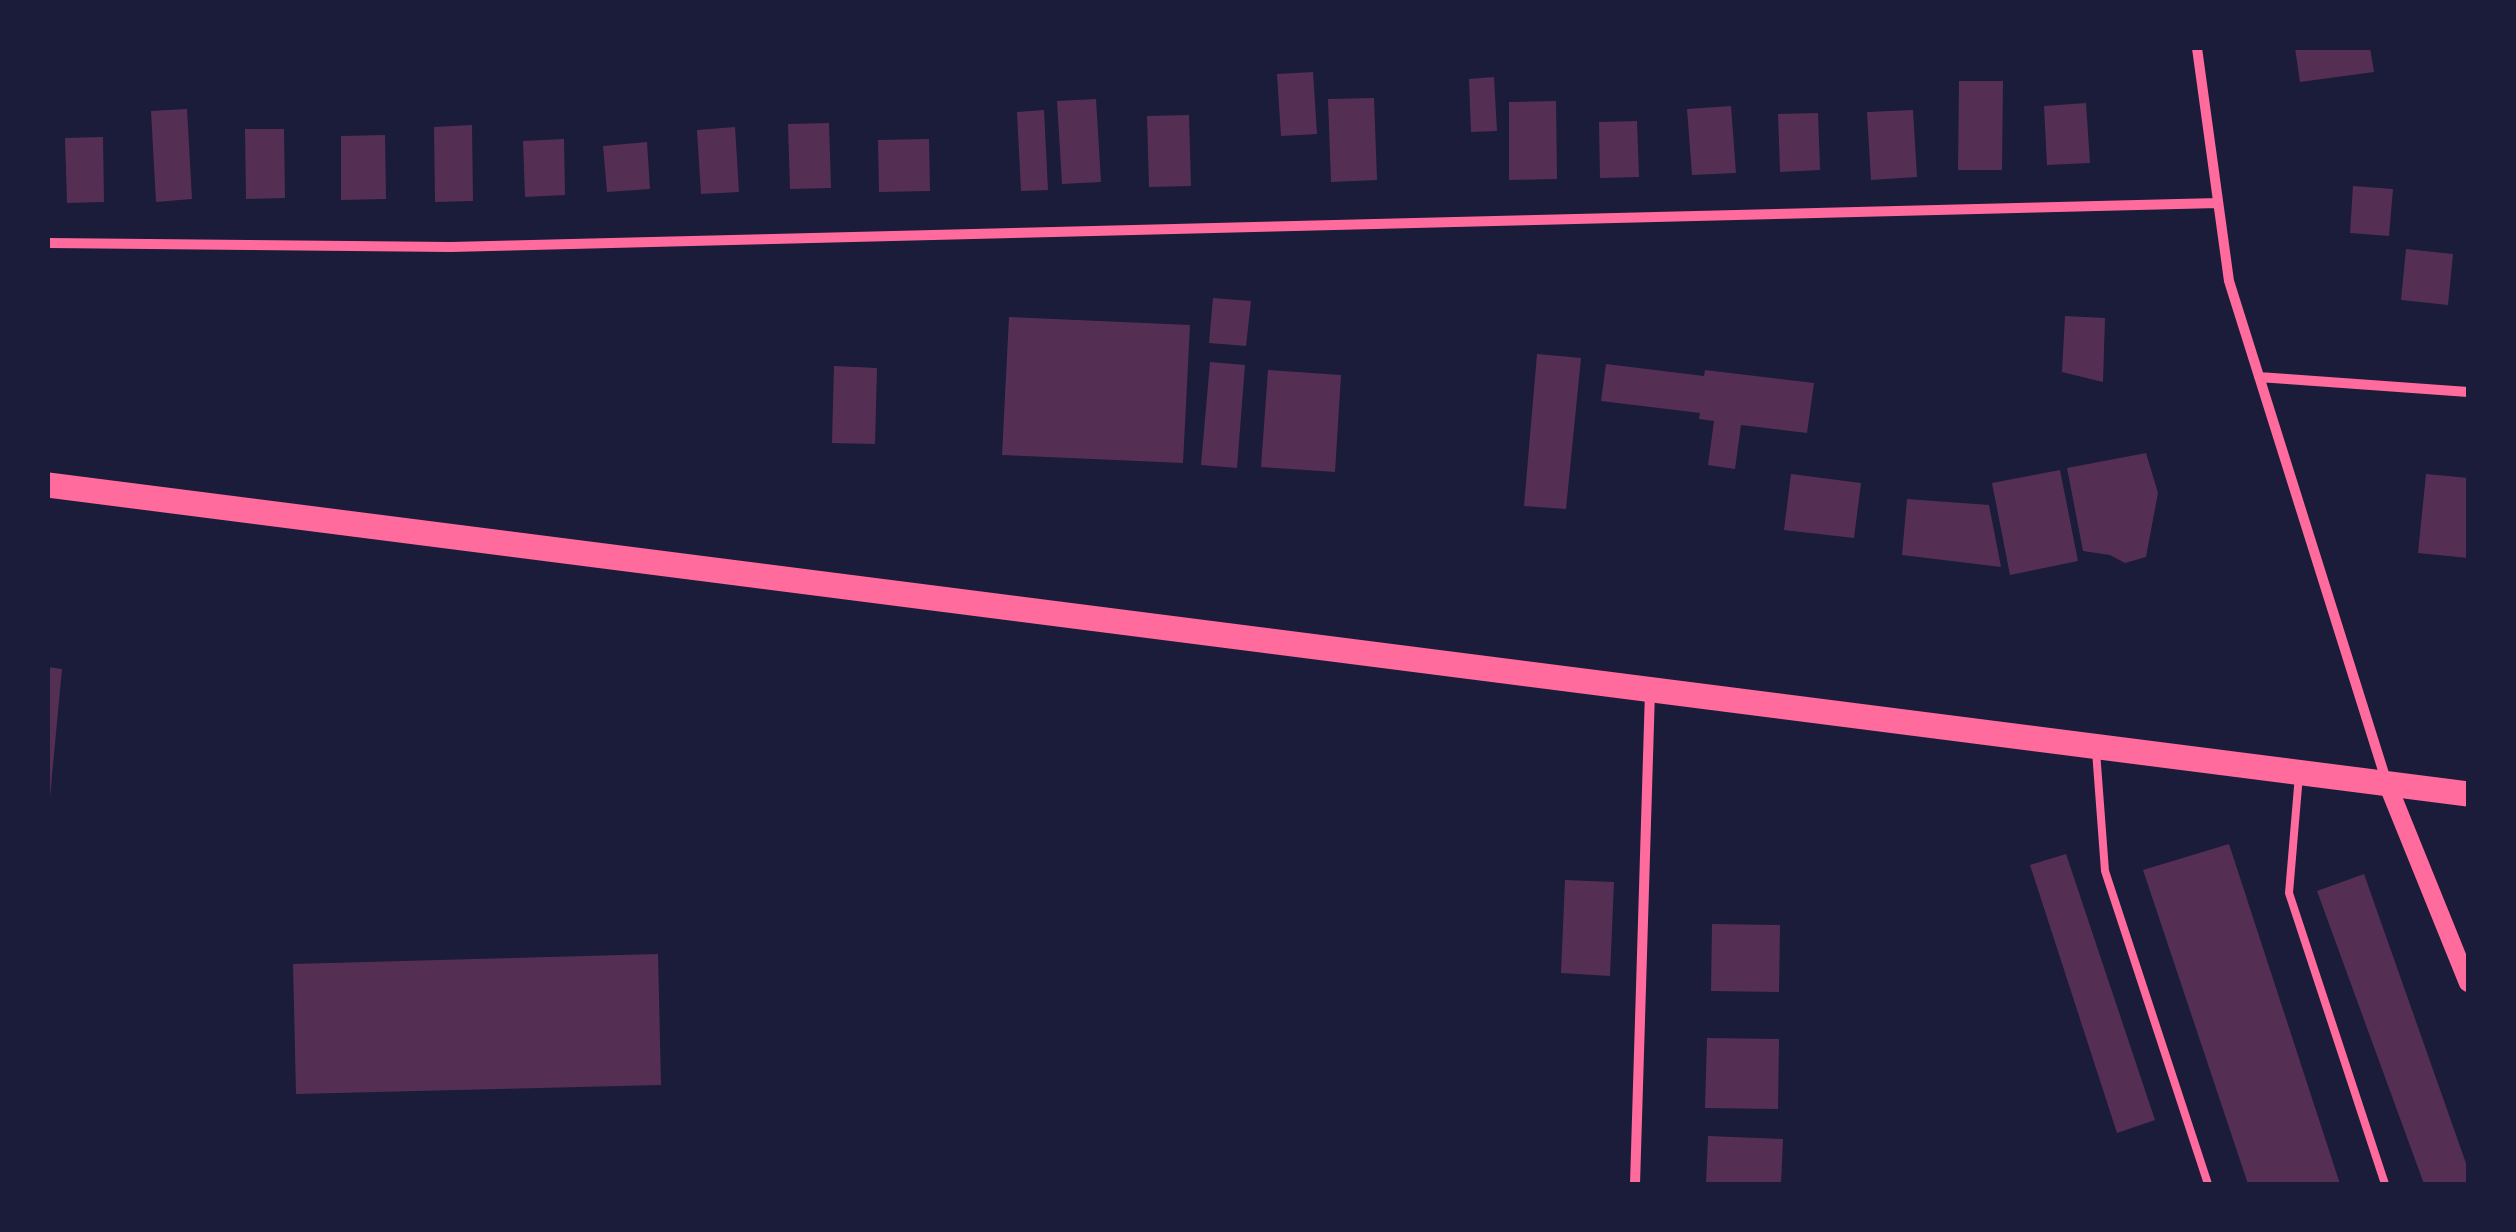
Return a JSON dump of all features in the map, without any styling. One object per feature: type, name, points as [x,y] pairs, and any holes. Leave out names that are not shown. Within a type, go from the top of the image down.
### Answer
[{"type":"main road","points":[[48,485],[2468,794]]},
{"type":"street","points":[[2197,48],[2229,281],[2387,784],[2468,983]]},
{"type":"street","points":[[48,243],[451,248],[2218,203]]},
{"type":"street","points":[[2259,378],[2468,392]]},
{"type":"street","points":[[1635,1184],[1650,690]]},
{"type":"lane","points":[[2095,746],[2104,872],[2208,1184]]},
{"type":"lane","points":[[2299,772],[2289,894],[2385,1184]]},
{"type":"building","points":[[2295,48],[2370,48],[2374,72],[2300,82]]},
{"type":"building","points":[[1313,72],[1317,134],[1281,136],[1277,74]]},
{"type":"building","points":[[1494,77],[1497,131],[1471,132],[1469,79]]},
{"type":"building","points":[[1959,81],[2003,81],[2002,170],[1958,170]]},
{"type":"building","points":[[1374,98],[1377,180],[1331,182],[1328,99]]},
{"type":"building","points":[[1096,99],[1101,182],[1062,184],[1057,101]]},
{"type":"building","points":[[1556,101],[1557,179],[1509,180],[1509,102]]},
{"type":"building","points":[[2086,103],[2090,163],[2047,165],[2044,106]]},
{"type":"building","points":[[1731,106],[1736,173],[1692,175],[1687,109]]},
{"type":"building","points":[[187,109],[192,199],[156,202],[151,111]]},
{"type":"building","points":[[1044,110],[1048,190],[1021,191],[1017,112]]},
{"type":"building","points":[[1913,110],[1917,177],[1871,180],[1867,112]]},
{"type":"building","points":[[1818,113],[1820,170],[1780,172],[1778,114]]},
{"type":"building","points":[[1189,115],[1191,186],[1149,187],[1147,116]]},
{"type":"building","points":[[1637,121],[1639,177],[1600,178],[1599,122]]},
{"type":"building","points":[[829,123],[831,188],[790,189],[788,124]]},
{"type":"building","points":[[472,125],[473,201],[435,202],[434,127]]},
{"type":"building","points":[[735,127],[739,192],[701,194],[697,130]]},
{"type":"building","points":[[245,129],[284,129],[285,198],[246,199]]},
{"type":"building","points":[[385,135],[386,199],[341,200],[341,136]]},
{"type":"building","points":[[103,137],[104,202],[67,203],[65,138]]},
{"type":"building","points":[[564,139],[565,195],[525,197],[523,141]]},
{"type":"building","points":[[929,139],[930,191],[879,192],[878,140]]},
{"type":"building","points":[[647,142],[650,189],[607,192],[603,146]]},
{"type":"building","points":[[2353,186],[2393,189],[2389,236],[2350,233]]},
{"type":"building","points":[[2406,249],[2453,254],[2448,305],[2401,300]]},
{"type":"building","points":[[1213,298],[1251,301],[1246,346],[1209,343]]},
{"type":"building","points":[[2065,316],[2105,318],[2103,382],[2062,372]]},
{"type":"building","points":[[1009,317],[1190,325],[1183,463],[1002,455]]},
{"type":"building","points":[[1537,354],[1581,358],[1566,509],[1524,506]]},
{"type":"building","points":[[1210,362],[1245,365],[1237,468],[1201,465]]},
{"type":"building","points":[[1606,364],[1704,376],[1705,370],[1814,383],[1807,433],[1741,425],[1735,469],[1708,465],[1714,421],[1699,419],[1700,413],[1601,401]]},
{"type":"building","points":[[834,366],[877,368],[875,444],[832,443]]},
{"type":"building","points":[[1268,370],[1341,375],[1335,472],[1261,467]]},
{"type":"building","points":[[2146,453],[2158,493],[2146,557],[2125,563],[2110,555],[2083,551],[2067,468]]},
{"type":"building","points":[[2060,470],[2078,561],[2010,575],[1992,483]]},
{"type":"building","points":[[1791,474],[1861,483],[1854,538],[1784,530]]},
{"type":"building","points":[[2426,474],[2468,478],[2468,558],[2418,553]]},
{"type":"building","points":[[1907,499],[1989,505],[2001,567],[1902,555]]},
{"type":"building","points":[[48,667],[62,669],[50,797],[48,797]]},
{"type":"building","points":[[2229,844],[2340,1184],[2248,1184],[2143,870]]},
{"type":"building","points":[[2066,854],[2155,1120],[2117,1133],[2030,865]]},
{"type":"building","points":[[2364,874],[2468,1169],[2468,1184],[2424,1184],[2317,891]]},
{"type":"building","points":[[1565,880],[1614,882],[1610,976],[1561,973]]},
{"type":"building","points":[[1712,924],[1780,925],[1779,992],[1711,991]]},
{"type":"building","points":[[658,954],[661,1085],[296,1094],[293,964]]},
{"type":"building","points":[[1707,1038],[1779,1039],[1778,1109],[1705,1108]]},
{"type":"building","points":[[1708,1136],[1783,1139],[1781,1184],[1706,1184]]}]
